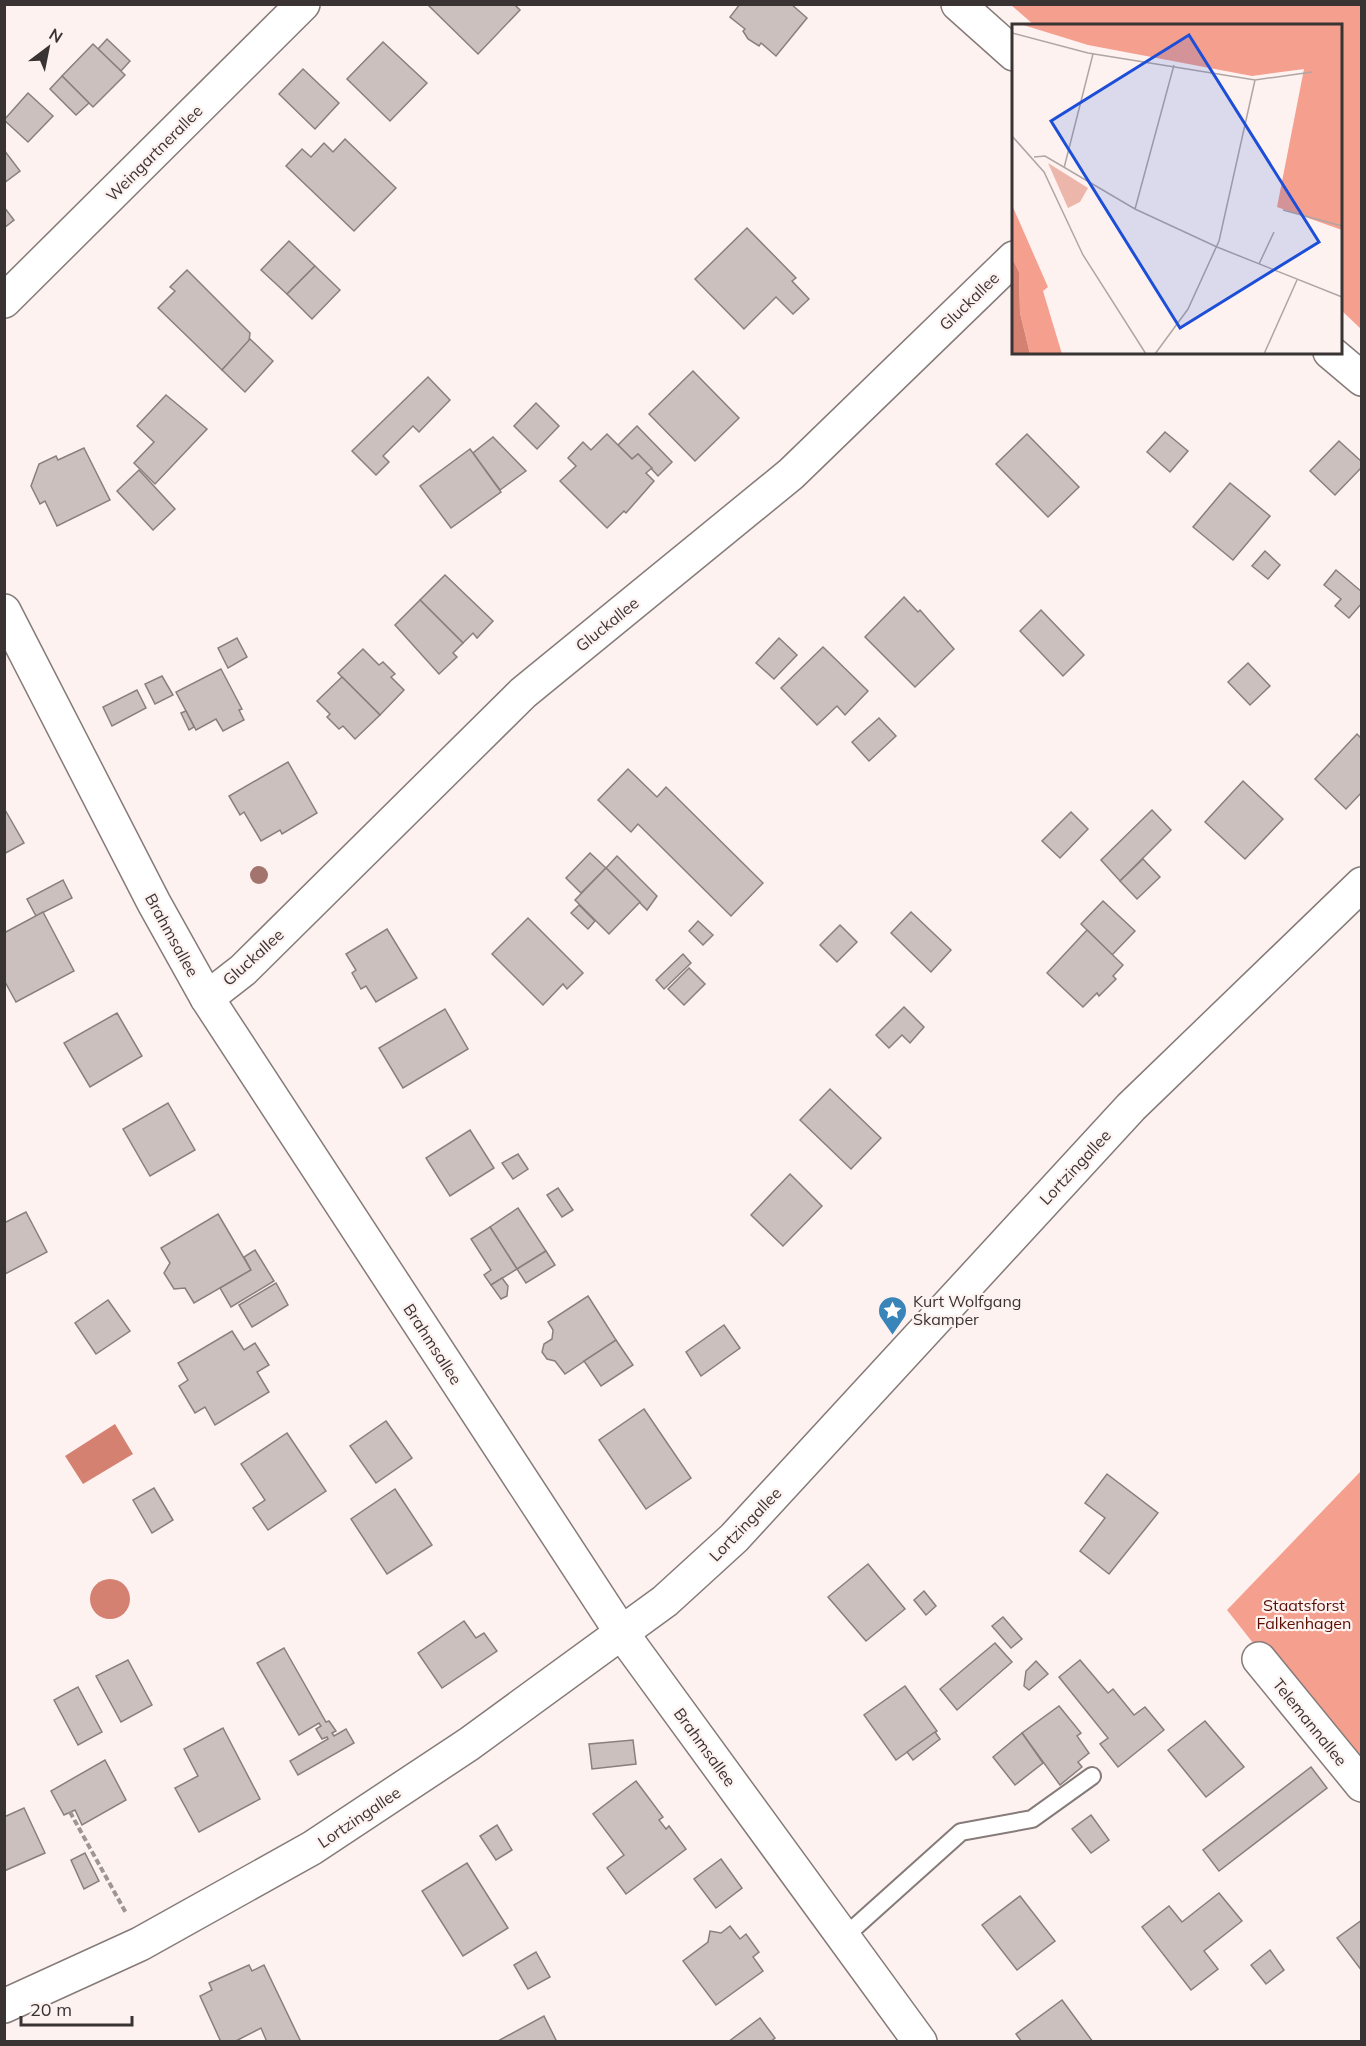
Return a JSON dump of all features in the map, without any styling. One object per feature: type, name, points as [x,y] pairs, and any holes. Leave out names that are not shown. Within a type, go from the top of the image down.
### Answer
[{"type":"street","name":"Weingartnerallee","points":[[4,301],[303,4]]},
{"type":"street","points":[[958,4],[1012,52]]},
{"type":"street","name":"Gluckallee","points":[[207,998],[243,970],[523,693],[791,474],[1012,260]]},
{"type":"street","points":[[1332,354],[1362,379]]},
{"type":"street","name":"Brahmsallee","points":[[4,611],[154,903],[207,998],[621,1632],[920,2042]]},
{"type":"street","name":"Lortzingallee","points":[[4,2006],[140,1944],[312,1848],[469,1744],[665,1601],[735,1538],[1131,1107],[1362,884]]},
{"type":"street","name":"Telemannallee","points":[[1259,1659],[1362,1785]]},
{"type":"lane","points":[[844,1937],[962,1832],[1032,1819],[1092,1776]]},
{"type":"path","points":[[70,1812],[124,1908]]},
{"type":"green space","points":[[1011,5],[1361,5],[1361,329],[1342,311],[1342,24],[1033,24]]},
{"type":"green space","name":"Staatsforst Falkenhagen","points":[[1361,1471],[1361,1780],[1227,1610]]},
{"type":"shaded area","points":[[115,1424],[133,1454],[83,1484],[65,1456]]},
{"type":"shaded area","points":[[110,1579],[118,1580],[124,1585],[129,1591],[129,1607],[124,1613],[118,1618],[110,1619],[102,1618],[96,1613],[91,1607],[90,1599],[91,1591],[96,1585],[102,1580]]},
{"type":"building","points":[[427,4],[514,4],[520,10],[478,54]]},
{"type":"building","points":[[740,4],[791,4],[807,18],[776,56],[761,43],[759,46],[748,39],[743,31],[745,29],[730,17]]},
{"type":"building","points":[[107,39],[130,61],[121,71],[98,49]]},
{"type":"building","points":[[383,42],[427,83],[390,121],[347,79]]},
{"type":"building","points":[[93,44],[125,75],[93,107],[62,76]]},
{"type":"building","points":[[303,69],[339,103],[315,129],[279,94]]},
{"type":"building","points":[[62,76],[89,103],[76,115],[50,89]]},
{"type":"building","points":[[28,93],[53,116],[28,142],[4,120]]},
{"type":"building","points":[[345,139],[396,188],[354,231],[286,166],[302,149],[311,157],[324,143],[333,152]]},
{"type":"building","points":[[4,150],[20,171],[4,183]]},
{"type":"building","points":[[4,207],[14,220],[4,228]]},
{"type":"building","points":[[747,228],[796,278],[792,281],[809,299],[793,314],[776,297],[744,329],[695,279]]},
{"type":"building","points":[[289,241],[315,266],[287,294],[261,270]]},
{"type":"building","points":[[315,266],[340,290],[312,319],[287,294]]},
{"type":"building","points":[[187,270],[250,333],[249,341],[222,370],[158,308],[175,291],[170,287]]},
{"type":"building","points":[[250,339],[273,361],[245,392],[222,370]]},
{"type":"building","points":[[693,371],[739,418],[695,461],[649,414]]},
{"type":"building","points":[[428,377],[450,400],[419,432],[413,426],[383,456],[389,462],[376,475],[352,451]]},
{"type":"building","points":[[166,395],[207,429],[155,484],[134,463],[154,442],[137,426]]},
{"type":"building","points":[[536,403],[559,426],[537,449],[514,426]]},
{"type":"building","points":[[637,426],[672,462],[658,476],[638,454],[632,459],[618,445]]},
{"type":"building","points":[[1165,432],[1188,451],[1170,472],[1147,452]]},
{"type":"building","points":[[607,434],[632,459],[638,454],[652,468],[646,473],[654,481],[626,513],[624,511],[607,528],[560,481],[576,466],[568,458],[583,442],[591,450]]},
{"type":"building","points":[[1027,434],[1079,487],[1048,517],[996,464]]},
{"type":"building","points":[[493,437],[526,471],[500,490],[473,453]]},
{"type":"building","points":[[1339,441],[1362,462],[1362,467],[1335,495],[1310,471]]},
{"type":"building","points":[[84,448],[110,500],[57,526],[45,501],[40,504],[31,486],[39,464],[56,456],[58,460]]},
{"type":"building","points":[[470,449],[501,492],[451,528],[420,486]]},
{"type":"building","points":[[139,470],[175,509],[153,530],[117,491]]},
{"type":"building","points":[[1230,483],[1270,516],[1233,560],[1193,527]]},
{"type":"building","points":[[1265,551],[1280,565],[1268,579],[1252,566]]},
{"type":"building","points":[[1336,570],[1362,592],[1362,603],[1349,618],[1335,606],[1341,599],[1324,585]]},
{"type":"building","points":[[445,575],[493,621],[477,638],[473,633],[463,643],[420,600]]},
{"type":"building","points":[[904,597],[918,612],[920,610],[954,649],[915,687],[865,637]]},
{"type":"building","points":[[420,600],[463,643],[453,653],[457,657],[439,674],[395,625]]},
{"type":"building","points":[[1041,610],[1084,655],[1063,676],[1020,631]]},
{"type":"building","points":[[237,638],[247,657],[228,668],[218,648]]},
{"type":"building","points":[[779,638],[797,655],[774,679],[756,663]]},
{"type":"building","points":[[823,647],[868,691],[845,715],[837,706],[817,725],[781,688]]},
{"type":"building","points":[[363,649],[379,665],[383,662],[395,674],[391,677],[404,690],[380,715],[338,673]]},
{"type":"building","points":[[1248,663],[1270,686],[1250,705],[1228,682]]},
{"type":"building","points":[[221,669],[242,709],[239,710],[244,720],[223,731],[216,719],[196,730],[176,692]]},
{"type":"building","points":[[162,676],[173,695],[155,704],[145,684]]},
{"type":"building","points":[[342,677],[380,715],[355,739],[343,726],[339,729],[327,717],[330,714],[317,701]]},
{"type":"building","points":[[137,690],[146,708],[112,726],[103,707]]},
{"type":"building","points":[[186,711],[194,727],[189,730],[181,713]]},
{"type":"building","points":[[879,718],[896,736],[869,761],[852,742]]},
{"type":"building","points":[[1357,734],[1362,739],[1362,792],[1346,809],[1315,779]]},
{"type":"building","points":[[288,762],[317,813],[282,834],[280,830],[261,841],[244,812],[240,815],[229,796]]},
{"type":"building","points":[[628,769],[657,797],[666,787],[763,883],[731,916],[638,824],[631,832],[598,800]]},
{"type":"building","points":[[1243,781],[1283,819],[1245,859],[1205,822]]},
{"type":"building","points":[[4,808],[24,843],[4,854]]},
{"type":"building","points":[[1152,810],[1171,830],[1120,881],[1101,860]]},
{"type":"building","points":[[1071,812],[1088,829],[1060,858],[1042,841]]},
{"type":"building","points":[[590,853],[606,868],[581,893],[566,878]]},
{"type":"building","points":[[617,856],[657,896],[647,910],[606,868]]},
{"type":"building","points":[[1143,859],[1160,877],[1137,899],[1120,881]]},
{"type":"building","points":[[606,868],[640,902],[609,934],[575,900]]},
{"type":"building","points":[[63,880],[72,898],[36,916],[27,899]]},
{"type":"building","points":[[1103,901],[1135,931],[1112,955],[1081,924]]},
{"type":"building","points":[[579,905],[595,921],[588,929],[571,913]]},
{"type":"building","points":[[43,912],[74,971],[16,1002],[4,980],[4,933]]},
{"type":"building","points":[[911,912],[951,950],[931,972],[891,933]]},
{"type":"building","points":[[528,918],[583,973],[567,989],[563,984],[543,1005],[492,954]]},
{"type":"building","points":[[698,921],[713,935],[703,945],[689,931]]},
{"type":"building","points":[[840,925],[857,942],[837,962],[820,945]]},
{"type":"building","points":[[387,929],[417,978],[376,1002],[366,986],[361,989],[352,973],[356,970],[346,954]]},
{"type":"building","points":[[1087,930],[1123,965],[1113,976],[1116,979],[1099,996],[1097,993],[1083,1007],[1047,973]]},
{"type":"building","points":[[683,954],[691,963],[664,989],[656,980]]},
{"type":"building","points":[[689,968],[705,984],[684,1005],[668,989]]},
{"type":"building","points":[[904,1007],[924,1027],[910,1043],[902,1035],[889,1048],[876,1035]]},
{"type":"building","points":[[445,1009],[468,1049],[403,1088],[379,1048]]},
{"type":"building","points":[[117,1013],[142,1056],[90,1087],[64,1043]]},
{"type":"building","points":[[830,1089],[881,1138],[851,1169],[800,1120]]},
{"type":"building","points":[[168,1103],[195,1150],[150,1176],[123,1129]]},
{"type":"building","points":[[470,1130],[494,1168],[450,1196],[426,1158]]},
{"type":"building","points":[[518,1154],[528,1169],[513,1179],[502,1163]]},
{"type":"building","points":[[790,1174],[822,1206],[783,1246],[751,1215]]},
{"type":"building","points":[[558,1188],[573,1210],[562,1217],[547,1195]]},
{"type":"building","points":[[518,1208],[546,1251],[517,1269],[490,1227]]},
{"type":"building","points":[[26,1212],[47,1252],[5,1274],[4,1223]]},
{"type":"building","points":[[218,1214],[251,1270],[194,1303],[185,1288],[174,1289],[164,1273],[170,1263],[161,1248]]},
{"type":"building","points":[[490,1227],[517,1269],[491,1285],[484,1275],[491,1270],[471,1239]]},
{"type":"building","points":[[255,1250],[274,1281],[231,1307],[220,1288],[251,1270],[244,1257]]},
{"type":"building","points":[[546,1251],[555,1265],[526,1283],[517,1269]]},
{"type":"building","points":[[502,1278],[508,1286],[507,1296],[501,1299],[491,1285]]},
{"type":"building","points":[[276,1283],[288,1305],[252,1327],[239,1305]]},
{"type":"building","points":[[588,1296],[616,1340],[565,1374],[555,1361],[547,1359],[542,1352],[544,1344],[552,1339],[553,1330],[548,1322]]},
{"type":"building","points":[[108,1300],[130,1331],[96,1354],[75,1323]]},
{"type":"building","points":[[724,1325],[740,1348],[701,1376],[686,1352]]},
{"type":"building","points":[[232,1331],[244,1350],[255,1343],[269,1365],[257,1372],[269,1392],[215,1425],[205,1407],[195,1413],[179,1386],[188,1380],[178,1363]]},
{"type":"building","points":[[616,1340],[633,1365],[601,1386],[584,1361]]},
{"type":"building","points":[[644,1409],[691,1478],[646,1509],[599,1440]]},
{"type":"building","points":[[386,1421],[412,1458],[376,1483],[350,1446]]},
{"type":"building","points":[[287,1433],[326,1491],[268,1530],[253,1508],[265,1500],[241,1464]]},
{"type":"building","points":[[1107,1474],[1158,1513],[1109,1574],[1080,1551],[1105,1518],[1085,1503]]},
{"type":"building","points":[[154,1488],[173,1520],[152,1533],[133,1500]]},
{"type":"building","points":[[395,1489],[432,1545],[387,1574],[351,1519]]},
{"type":"building","points":[[868,1564],[905,1609],[866,1641],[828,1597]]},
{"type":"building","points":[[924,1591],[936,1606],[926,1615],[914,1600]]},
{"type":"building","points":[[1003,1617],[1022,1639],[1011,1648],[992,1626]]},
{"type":"building","points":[[464,1621],[476,1638],[484,1633],[497,1651],[442,1688],[418,1653]]},
{"type":"building","points":[[995,1643],[1012,1662],[957,1710],[940,1689]]},
{"type":"building","points":[[284,1648],[326,1722],[329,1721],[336,1731],[332,1733],[334,1736],[346,1729],[354,1743],[298,1775],[290,1761],[328,1739],[327,1737],[322,1739],[316,1729],[321,1726],[319,1723],[299,1735],[257,1663]]},
{"type":"building","points":[[128,1660],[152,1705],[121,1722],[96,1676]]},
{"type":"building","points":[[1080,1660],[1108,1693],[1113,1689],[1134,1715],[1145,1707],[1164,1730],[1118,1767],[1100,1744],[1108,1738],[1059,1677]]},
{"type":"building","points":[[1036,1661],[1048,1674],[1029,1690],[1024,1686],[1026,1671]]},
{"type":"building","points":[[905,1686],[937,1731],[896,1760],[864,1715]]},
{"type":"building","points":[[78,1687],[102,1732],[78,1745],[54,1700]]},
{"type":"building","points":[[1059,1706],[1081,1733],[1077,1736],[1089,1753],[1078,1762],[1082,1767],[1060,1785],[1022,1733]]},
{"type":"building","points":[[1205,1721],[1244,1767],[1206,1797],[1168,1750]]},
{"type":"building","points":[[223,1728],[260,1799],[199,1832],[175,1788],[198,1776],[184,1749]]},
{"type":"building","points":[[935,1732],[940,1739],[913,1760],[907,1752]]},
{"type":"building","points":[[1022,1733],[1043,1763],[1015,1785],[993,1757]]},
{"type":"building","points":[[633,1740],[636,1764],[592,1769],[589,1744]]},
{"type":"building","points":[[105,1760],[126,1800],[82,1825],[75,1810],[64,1815],[51,1791]]},
{"type":"building","points":[[1311,1767],[1327,1788],[1219,1871],[1203,1850]]},
{"type":"building","points":[[636,1781],[663,1817],[659,1820],[666,1829],[669,1826],[686,1849],[626,1894],[607,1868],[624,1855],[593,1814]]},
{"type":"building","points":[[24,1808],[45,1853],[4,1871],[4,1817]]},
{"type":"building","points":[[1091,1815],[1109,1840],[1091,1853],[1072,1829]]},
{"type":"building","points":[[497,1825],[512,1850],[496,1860],[480,1836]]},
{"type":"building","points":[[85,1853],[99,1881],[84,1889],[71,1860]]},
{"type":"building","points":[[721,1859],[742,1888],[716,1908],[694,1879]]},
{"type":"building","points":[[467,1863],[508,1928],[463,1956],[422,1891]]},
{"type":"building","points":[[1219,1893],[1242,1921],[1204,1951],[1218,1969],[1191,1990],[1142,1927],[1169,1906],[1182,1922]]},
{"type":"building","points":[[1020,1896],[1055,1941],[1017,1970],[982,1925]]},
{"type":"building","points":[[1362,1920],[1362,1971],[1337,1938]]},
{"type":"building","points":[[730,1926],[740,1939],[746,1934],[759,1952],[753,1957],[763,1971],[716,2005],[683,1961],[708,1942],[710,1931],[721,1933]]},
{"type":"building","points":[[1270,1950],[1284,1970],[1266,1984],[1251,1965]]},
{"type":"building","points":[[536,1952],[550,1977],[528,1989],[514,1965]]},
{"type":"building","points":[[249,1965],[252,1971],[264,1965],[301,2042],[267,2042],[261,2028],[234,2042],[221,2042],[200,1996],[212,1990],[209,1983]]},
{"type":"building","points":[[1062,2000],[1093,2042],[1022,2042],[1016,2034]]},
{"type":"building","points":[[544,2016],[557,2042],[498,2042],[498,2041]]},
{"type":"building","points":[[760,2018],[775,2038],[770,2042],[728,2042]]},
{"type":"place","name":"Kurt Wolfgang Skamper","points":[[892,1336]]}]
